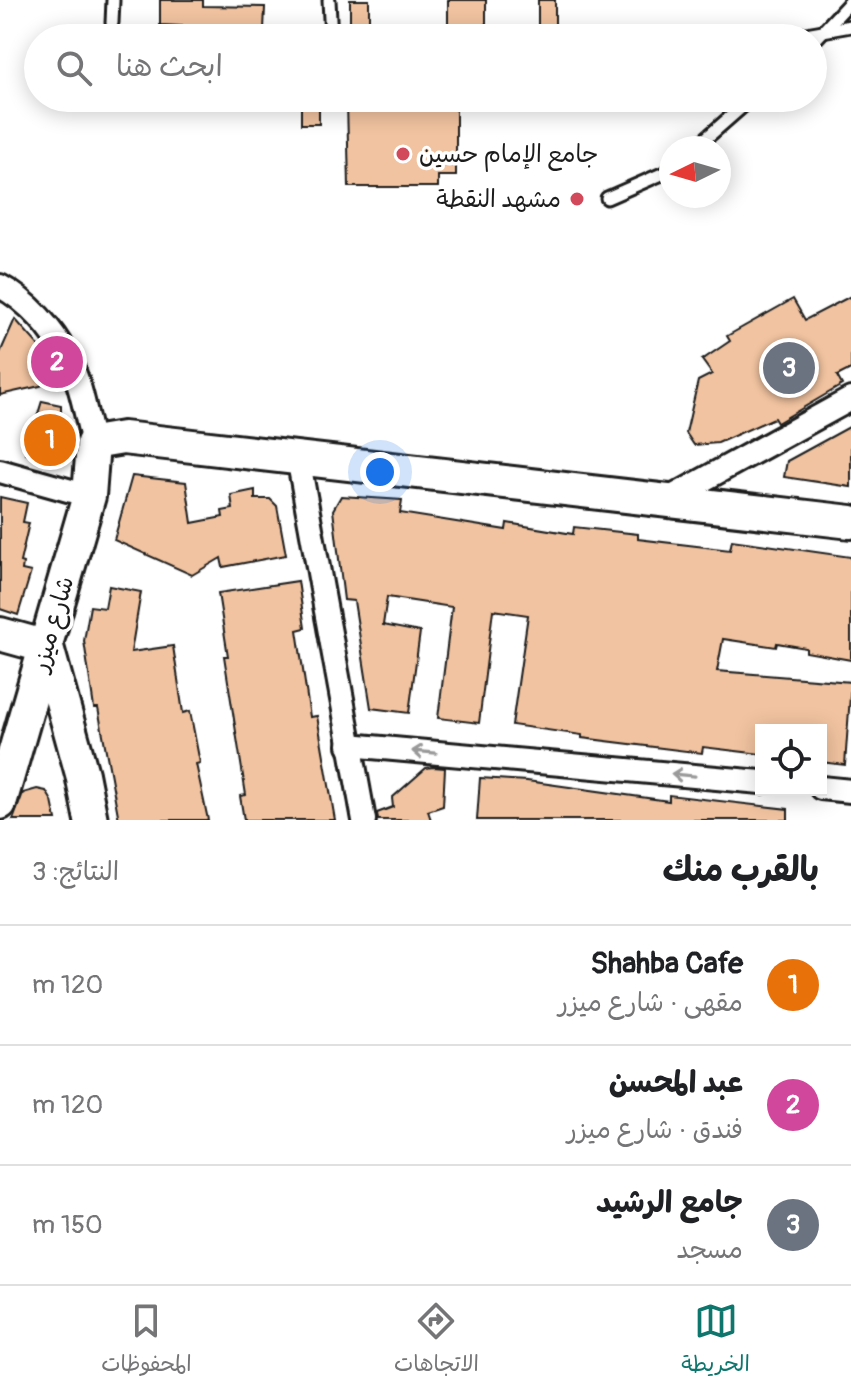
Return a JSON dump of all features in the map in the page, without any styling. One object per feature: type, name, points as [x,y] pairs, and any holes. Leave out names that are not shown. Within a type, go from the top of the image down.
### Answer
[{"type":"street","points":[[0,286],[21,297],[47,326],[69,359],[93,443],[123,438],[851,522]]},
{"type":"street","points":[[663,502],[851,399]]},
{"type":"street","name":"شارع ميزر","points":[[0,803],[89,496],[93,443]]},
{"type":"street","points":[[298,457],[364,820]]},
{"type":"street","points":[[0,471],[89,496]]},
{"type":"street","points":[[0,634],[47,647],[82,774],[91,820]]},
{"type":"street","points":[[349,745],[755,781]]},
{"type":"street","points":[[827,789],[851,791]]},
{"type":"lane","points":[[112,23],[113,0]]},
{"type":"lane","points":[[329,0],[330,24]]},
{"type":"lane","points":[[827,29],[851,1]]},
{"type":"lane","points":[[827,30],[851,26]]},
{"type":"lane","points":[[709,136],[736,112]]},
{"type":"lane","points":[[607,198],[659,175]]},
{"type":"building","points":[[160,0],[203,0],[203,6],[265,7],[264,24],[160,24]]},
{"type":"building","points":[[350,0],[369,0],[369,24],[350,24]]},
{"type":"building","points":[[448,0],[486,0],[486,24],[448,24]]},
{"type":"building","points":[[538,0],[555,0],[555,24],[538,24]]},
{"type":"building","points":[[301,112],[319,112],[319,124],[301,124]]},
{"type":"building","name":"جامع الإمام حسين","points":[[347,112],[456,112],[456,176],[438,176],[438,187],[349,187]]},
{"type":"building","points":[[851,296],[851,369],[837,376],[842,385],[777,423],[774,418],[718,443],[694,445],[686,433],[698,381],[712,374],[702,360],[730,341],[727,336],[793,299],[805,320]]},
{"type":"building","points":[[15,319],[40,347],[57,379],[0,395],[0,353]]},
{"type":"building","points":[[42,401],[61,405],[61,432],[53,463],[26,453]]},
{"type":"building","points":[[851,426],[851,487],[784,477],[787,461]]},
{"type":"building","points":[[132,476],[186,482],[192,523],[223,517],[222,511],[233,509],[231,495],[255,490],[255,499],[270,499],[277,506],[286,555],[223,567],[221,558],[192,575],[114,540]]},
{"type":"building","points":[[341,496],[402,500],[400,513],[506,530],[507,523],[573,534],[574,527],[638,534],[638,539],[730,550],[732,540],[851,557],[851,660],[777,643],[776,647],[723,639],[717,671],[851,682],[845,765],[827,763],[827,724],[755,724],[755,753],[703,747],[702,753],[582,738],[582,735],[512,725],[528,615],[493,610],[479,723],[438,718],[452,607],[387,597],[383,625],[420,632],[409,713],[371,708],[354,601],[344,600],[333,510]]},
{"type":"building","points":[[0,497],[27,503],[23,522],[29,523],[20,562],[23,563],[22,570],[31,572],[18,615],[0,609]]},
{"type":"building","points":[[298,581],[305,628],[297,630],[310,717],[317,716],[335,820],[244,820],[240,796],[246,795],[224,656],[228,656],[218,593]]},
{"type":"building","points":[[109,586],[141,592],[131,652],[173,646],[183,713],[190,711],[200,763],[196,764],[208,820],[119,820],[98,708],[94,708],[84,641],[90,606],[105,608]]},
{"type":"building","points":[[426,768],[445,768],[443,806],[428,811],[431,820],[378,820],[377,813],[393,807],[392,798]]},
{"type":"building","points":[[480,778],[527,781],[669,801],[669,795],[788,809],[788,820],[477,820]]},
{"type":"building","points":[[37,789],[46,791],[52,801],[56,820],[13,820],[23,793]]},
{"type":"place","name":"جامع الإمام حسين","points":[[403,154]]},
{"type":"place","name":"مشهد النقطة","points":[[577,199]]},
{"type":"place","name":"عبد المحسن","points":[[57,362]]},
{"type":"place","name":"جامع الرشيد","points":[[789,368]]},
{"type":"place","name":"Shahba Cafe","points":[[50,440]]}]
